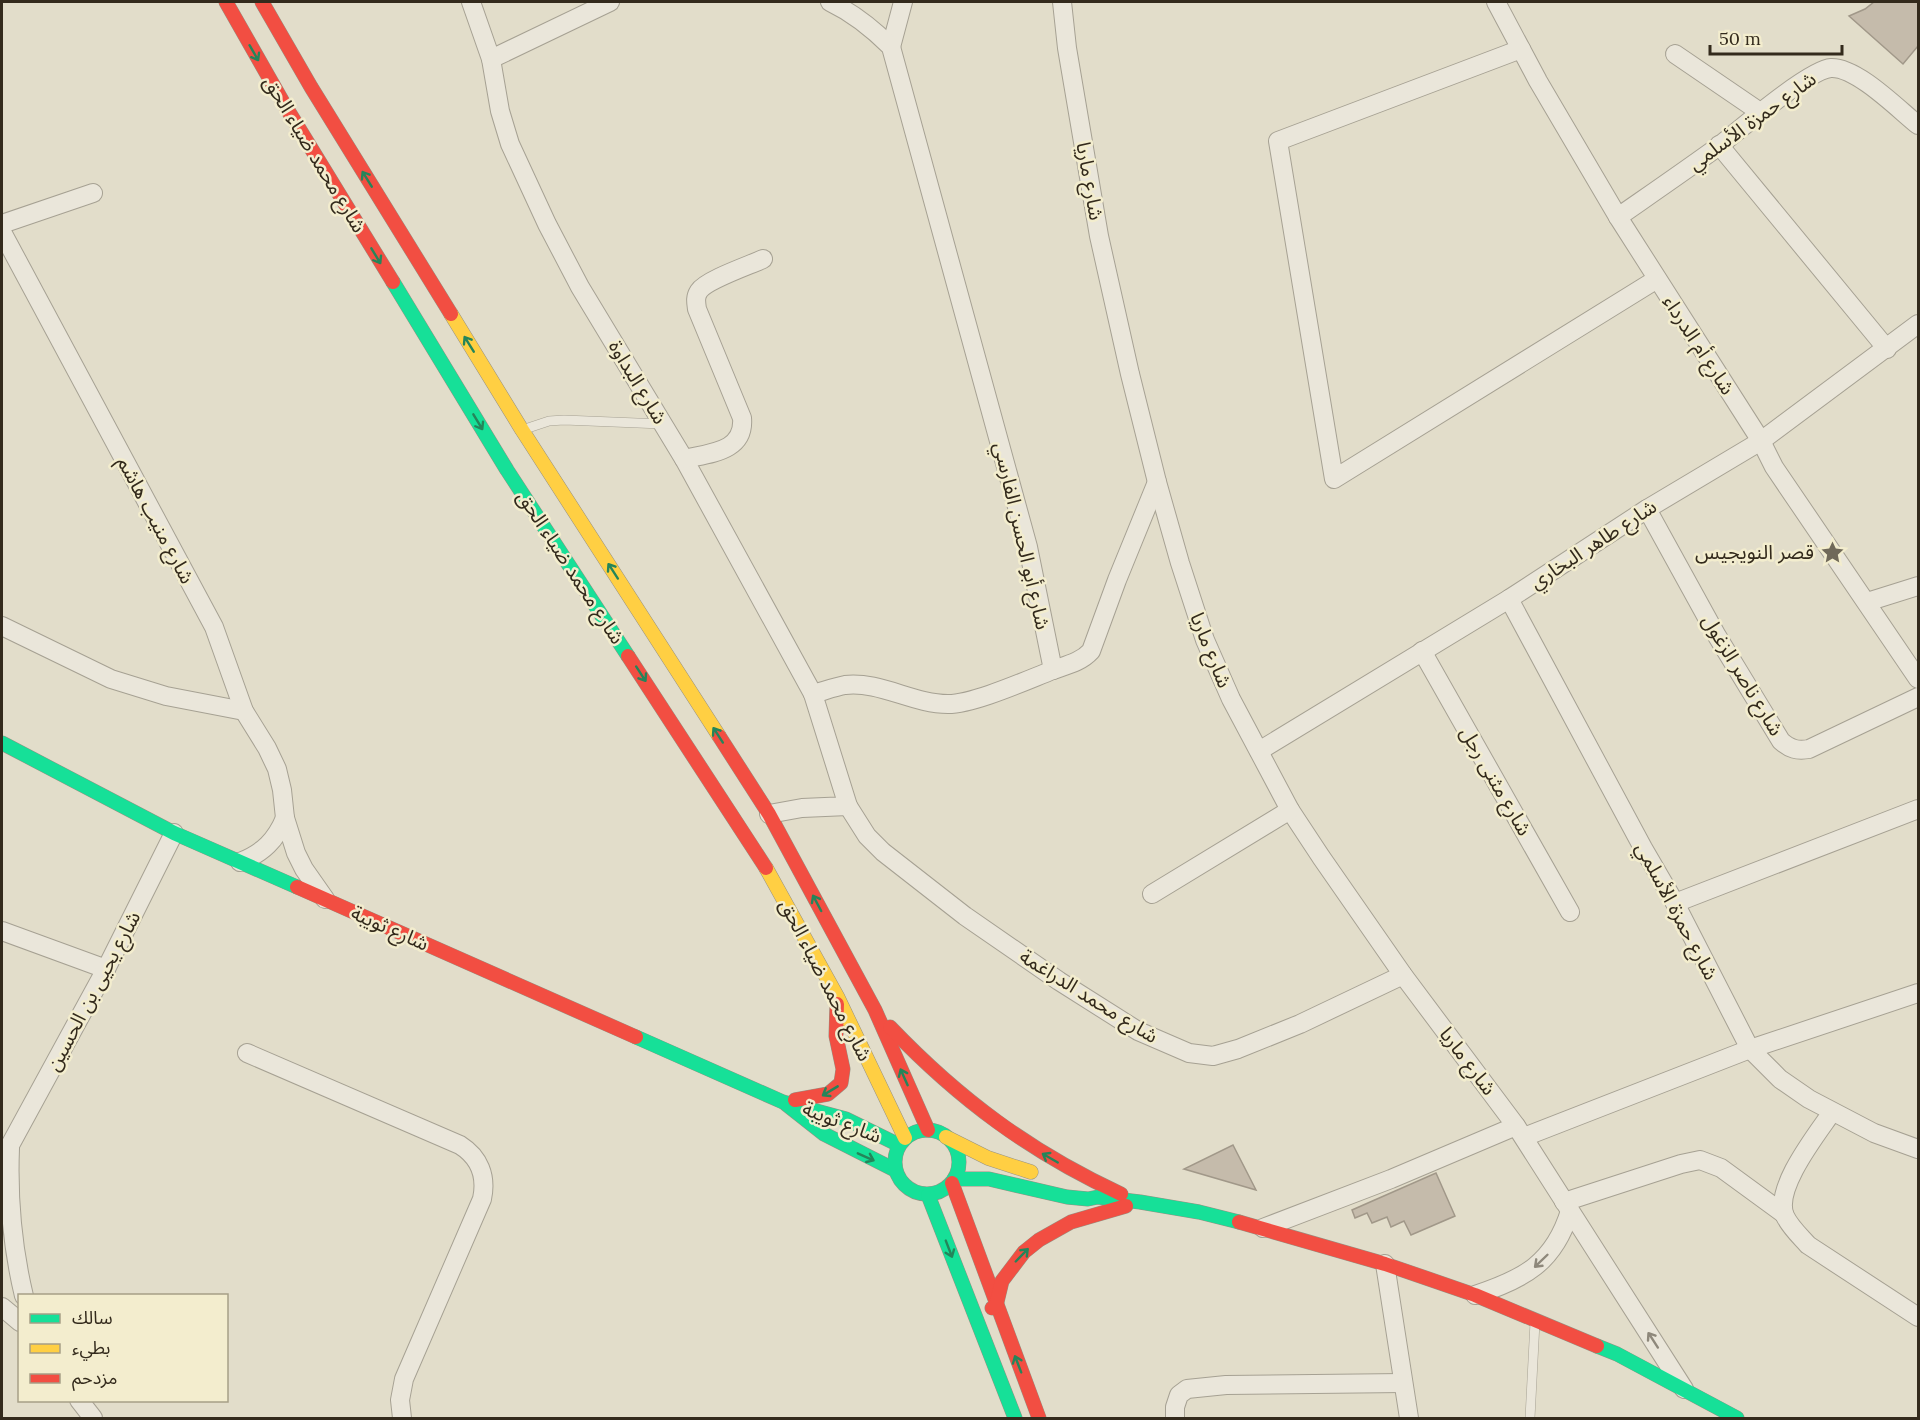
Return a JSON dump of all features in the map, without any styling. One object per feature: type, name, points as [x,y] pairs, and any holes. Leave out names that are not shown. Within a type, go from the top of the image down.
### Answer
[{"type":"main road","name":"شارع محمد ضياء الحق","points":[[226,2],[284,104],[507,470],[770,874],[838,998],[902,1142]]},
{"type":"main road","name":"شارع محمد ضياء الحق","points":[[262,2],[310,87],[522,430],[769,814],[875,1010],[928,1130]]},
{"type":"main road","name":"شارع ثويبة","points":[[2,743],[174,833],[783,1102],[846,1119],[902,1142]]},
{"type":"main road","points":[[783,1102],[824,1096],[831,1093],[841,1083],[844,1068],[836,1036],[838,998]]},
{"type":"main road","points":[[875,1010],[911,1050],[951,1088],[993,1121],[1038,1152],[1085,1179],[1140,1202]]},
{"type":"main road","name":"شارع ثويبة","points":[[783,1102],[816,1130],[836,1143],[895,1170]]},
{"type":"main road","points":[[946,1137],[957,1152],[958,1168],[953,1181],[945,1189],[928,1195],[919,1194],[904,1185],[895,1170],[896,1153],[902,1142],[920,1131],[928,1130],[938,1132],[988,1158],[1049,1177]]},
{"type":"main road","points":[[953,1181],[989,1179],[1067,1197],[1088,1199],[1098,1197],[1200,1212],[1384,1264],[1475,1295],[1617,1354],[1735,1418]]},
{"type":"main road","points":[[953,1181],[996,1306],[1039,1419]]},
{"type":"main road","points":[[1072,1184],[1098,1197]]},
{"type":"main road","points":[[928,1195],[1015,1419]]},
{"type":"main road","points":[[996,1306],[1002,1281],[1024,1252],[1039,1240],[1071,1222],[1140,1202]]},
{"type":"main road","points":[[975,1315],[996,1306]]},
{"type":"street","name":"شارع البداوة","points":[[471,2],[491,59],[500,111],[507,133],[532,193],[580,287],[684,459],[813,693]]},
{"type":"street","points":[[491,59],[610,2]]},
{"type":"street","points":[[830,2],[868,25],[891,47],[903,2]]},
{"type":"street","name":"شارع ماريا","points":[[1062,2],[1067,48],[1099,236],[1156,482],[1204,640],[1231,699],[1290,810],[1350,901],[1403,975],[1520,1131],[1685,1390]]},
{"type":"street","name":"شارع أم الدرداء","points":[[1496,2],[1618,218],[1761,441],[1774,467],[1918,679]]},
{"type":"street","name":"شارع أبو الحسن الفارسي","points":[[891,47],[1028,547],[1053,670]]},
{"type":"street","points":[[1521,49],[1278,141],[1334,479],[1657,279]]},
{"type":"street","points":[[1675,54],[1760,112]]},
{"type":"street","name":"شارع حمزة الأسلمي","points":[[1618,218],[1820,70],[1832,68],[1847,71],[1918,125]]},
{"type":"street","points":[[1719,145],[1887,349]]},
{"type":"street","points":[[2,224],[93,193]]},
{"type":"street","name":"شارع منيب هاشم","points":[[2,232],[214,627],[244,711],[267,748],[276,768],[282,790],[285,818],[296,853],[309,877],[326,899]]},
{"type":"street","points":[[684,459],[732,446],[739,438],[742,428],[742,418],[697,309],[695,299],[699,290],[708,283],[763,259]]},
{"type":"street","name":"شارع طاهر البخاري","points":[[1259,751],[1509,599],[1647,509],[1761,441],[1918,324]]},
{"type":"street","points":[[769,814],[802,808],[848,806],[813,693],[846,685],[862,686],[885,689],[926,701],[950,704],[981,696],[1086,657],[1091,651],[1156,482]]},
{"type":"street","name":"شارع ناصر الزغول","points":[[1647,509],[1717,636],[1781,741],[1788,748],[1809,749],[1918,697]]},
{"type":"street","points":[[1867,602],[1918,586]]},
{"type":"street","name":"شارع حمزة الأسلمي","points":[[1509,599],[1637,838],[1675,903],[1750,1049],[1780,1079],[1809,1099],[1874,1133],[1918,1149]]},
{"type":"street","points":[[2,626],[111,679],[166,696],[244,711]]},
{"type":"street","name":"شارع مثنى رجل","points":[[1422,651],[1570,912]]},
{"type":"street","name":"شارع محمد الدراغمة","points":[[848,806],[867,836],[883,852],[965,916],[1059,981],[1138,1031],[1189,1053],[1213,1056],[1238,1049],[1300,1024],[1403,975]]},
{"type":"street","points":[[1675,903],[1918,809]]},
{"type":"street","points":[[1152,894],[1290,810]]},
{"type":"street","points":[[240,862],[263,850],[273,841],[285,818]]},
{"type":"street","name":"شارع يحيى بن الحسين","points":[[24,1294],[11,1227],[6,1154],[106,969],[174,833]]},
{"type":"street","points":[[2,931],[106,969]]},
{"type":"street","points":[[1263,1228],[1520,1131],[1750,1049],[1918,993]]},
{"type":"street","points":[[247,1053],[460,1145],[468,1150],[479,1164],[484,1181],[482,1199],[404,1379],[400,1400],[402,1419]]},
{"type":"street","points":[[1784,1214],[1784,1196],[1791,1176],[1832,1112]]},
{"type":"street","points":[[1475,1295],[1505,1286],[1533,1269],[1556,1244],[1567,1206],[1681,1164],[1700,1160],[1721,1168],[1784,1214],[1794,1230],[1808,1245],[1918,1317]]},
{"type":"street","points":[[1384,1264],[1409,1419]]},
{"type":"street","points":[[2,1306],[18,1320]]},
{"type":"street","points":[[1175,1419],[1175,1407],[1179,1395],[1187,1389],[1226,1385],[1403,1383]]},
{"type":"street","points":[[80,1402],[93,1419]]},
{"type":"lane","points":[[522,430],[542,423],[564,420],[663,424]]},
{"type":"lane","points":[[1530,1419],[1535,1320]]},
{"type":"building","points":[[1874,2],[1918,2],[1918,46],[1903,64],[1849,16]]},
{"type":"building","points":[[1233,1145],[1256,1190],[1184,1169]]},
{"type":"building","points":[[1436,1173],[1455,1216],[1411,1235],[1404,1221],[1391,1227],[1387,1217],[1372,1223],[1367,1213],[1355,1218],[1352,1210]]},
{"type":"traffic: fast","points":[[393,282],[507,470],[628,656]]},
{"type":"traffic: fast","points":[[2,743],[174,833],[297,887]]},
{"type":"traffic: fast","points":[[636,1037],[783,1102],[846,1119],[899,1145]]},
{"type":"traffic: fast","points":[[786,1104],[824,1134],[895,1170]]},
{"type":"traffic: fast","points":[[927,1130],[939,1132],[950,1139],[957,1150],[959,1162],[957,1174],[950,1185],[939,1192],[927,1194],[915,1192],[904,1185],[897,1174],[895,1162],[897,1150],[904,1139],[915,1132],[927,1130]]},
{"type":"traffic: fast","points":[[954,1179],[989,1179],[1067,1197],[1088,1199],[1098,1197],[1140,1202],[1199,1212],[1239,1222]]},
{"type":"traffic: fast","points":[[928,1195],[1015,1418]]},
{"type":"traffic: fast","points":[[1597,1346],[1617,1354],[1737,1418]]},
{"type":"traffic: slow","points":[[451,314],[522,430],[719,736]]},
{"type":"traffic: slow","points":[[766,868],[838,998],[905,1138]]},
{"type":"traffic: slow","points":[[946,1137],[988,1158],[1031,1172]]},
{"type":"traffic: jam","points":[[226,2],[284,104],[393,282]]},
{"type":"traffic: jam","points":[[262,2],[311,87],[451,314]]},
{"type":"traffic: jam","points":[[628,656],[766,868]]},
{"type":"traffic: jam","points":[[719,736],[769,814],[875,1010],[928,1130]]},
{"type":"traffic: jam","points":[[297,887],[636,1037]]},
{"type":"traffic: jam","points":[[795,1100],[828,1094],[841,1083],[843,1069],[836,1036],[837,1004]]},
{"type":"traffic: jam","points":[[890,1027],[942,1078],[997,1122],[1056,1160],[1121,1194]]},
{"type":"traffic: jam","points":[[952,1183],[1039,1418]]},
{"type":"traffic: jam","points":[[992,1308],[996,1306],[1002,1281],[1024,1252],[1039,1240],[1071,1222],[1126,1206]]},
{"type":"traffic: jam","points":[[1239,1222],[1385,1264],[1475,1295],[1597,1346]]},
{"type":"place","name":"قصر النويجيس","points":[[1832,552]]}]
